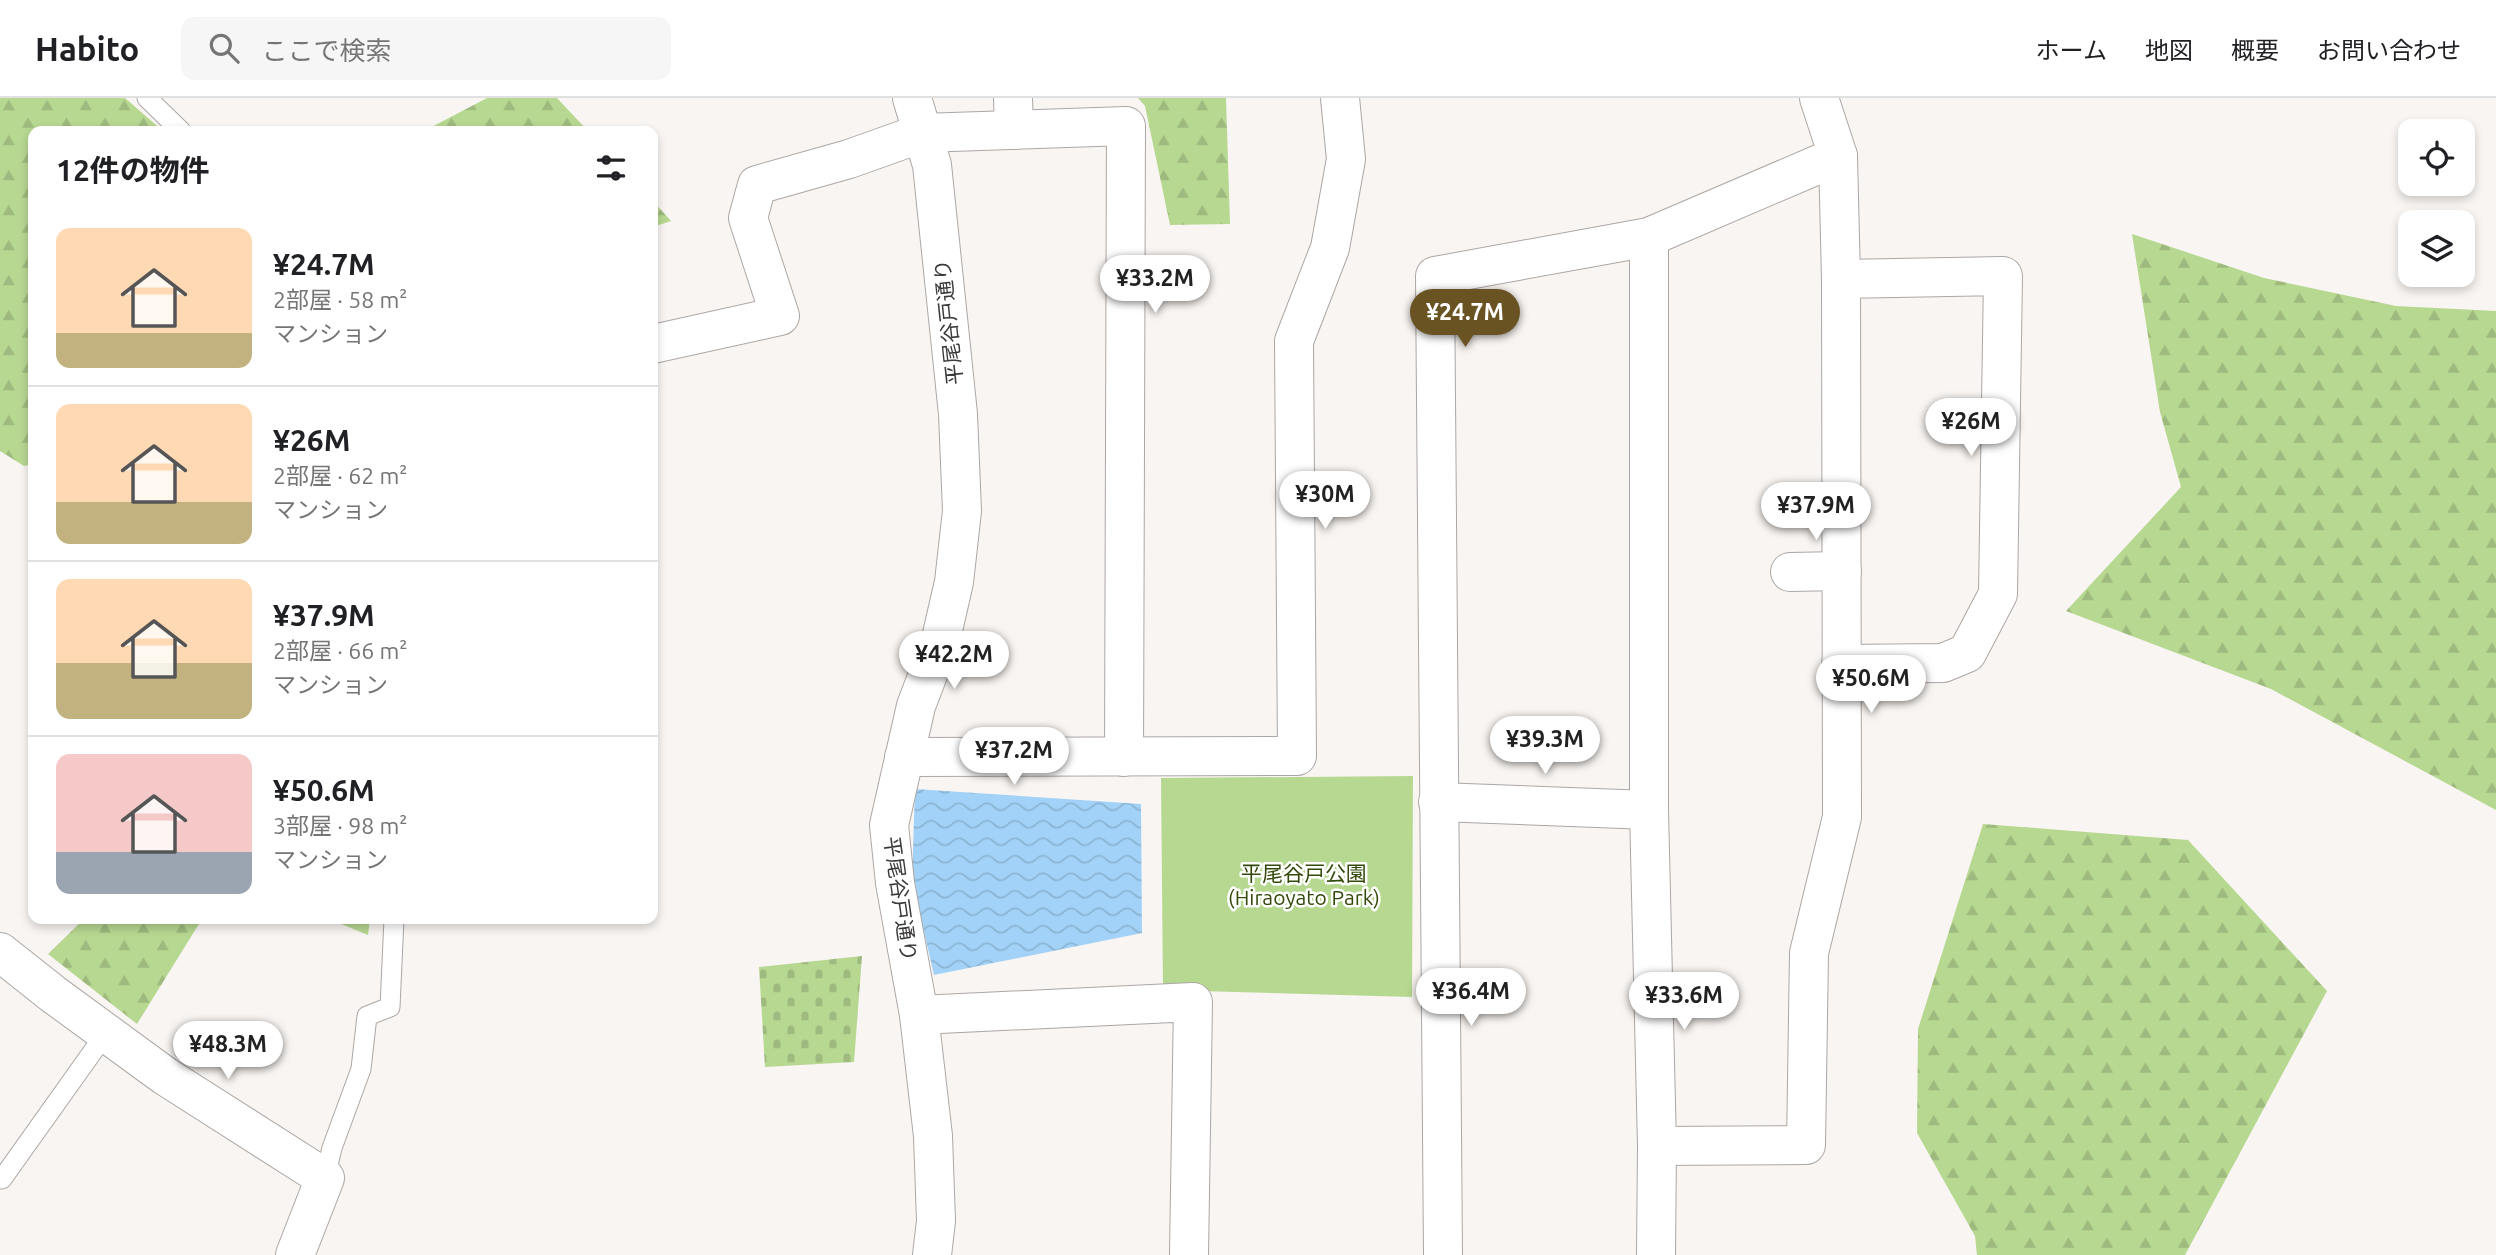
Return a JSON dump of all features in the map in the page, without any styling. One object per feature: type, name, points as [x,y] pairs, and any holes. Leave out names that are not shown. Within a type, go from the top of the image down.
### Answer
[{"type":"street","points":[[904,757],[1297,756],[1294,341],[1330,248],[1346,159],[1340,98]]},
{"type":"street","points":[[1657,1146],[1806,1145],[1809,953],[1842,817],[1842,279],[1838,156],[1819,98]]},
{"type":"street","points":[[658,343],[780,316],[748,218],[757,185],[849,159],[917,113],[1013,114],[1126,125],[1124,757]]},
{"type":"street","name":"平尾谷戸通り","points":[[917,113],[932,165],[958,414],[962,511],[954,582],[943,631],[916,706],[889,825],[895,883],[919,1015],[933,1136],[936,1222],[932,1255]]},
{"type":"street","points":[[1443,1255],[1435,276],[1649,237],[1838,156]]},
{"type":"street","points":[[1649,237],[1649,810],[1657,1146],[1656,1255]]},
{"type":"street","points":[[1841,664],[1943,663],[1967,653],[1998,594],[2003,276],[1842,279]]},
{"type":"street","points":[[1790,572],[1842,571]]},
{"type":"street","points":[[1438,802],[1649,810]]},
{"type":"street","points":[[0,952],[165,1076],[325,1178],[295,1255]]},
{"type":"street","points":[[919,1015],[1193,1002],[1189,1255]]},
{"type":"lane","points":[[147,98],[176,126]]},
{"type":"lane","points":[[325,1178],[332,1148],[361,1069],[367,1016],[390,1007],[394,924]]},
{"type":"lane","points":[[2,1179],[106,1032]]},
{"type":"green space","points":[[0,98],[125,98],[157,126],[28,126],[28,465],[24,466],[0,451]]},
{"type":"green space","points":[[487,98],[557,98],[583,126],[434,126]]},
{"type":"green space","points":[[1138,98],[1226,98],[1230,224],[1170,225],[1145,106]]},
{"type":"green space","points":[[658,207],[671,221],[658,225]]},
{"type":"green space","points":[[2132,234],[2264,278],[2396,306],[2496,311],[2496,810],[2271,689],[2066,611],[2181,487],[2160,412]]},
{"type":"green space","name":"平尾谷戸公園 (Hiraoyato Park)","points":[[1413,776],[1412,997],[1163,990],[1161,778]]},
{"type":"green space","points":[[1983,824],[2188,840],[2327,991],[2185,1255],[1977,1255],[1975,1236],[1917,1133],[1918,1029]]},
{"type":"green space","points":[[79,924],[199,924],[137,1024],[48,954]]},
{"type":"green space","points":[[341,924],[369,924],[368,935]]},
{"type":"green space","points":[[862,956],[854,1062],[765,1067],[759,967]]},
{"type":"water","points":[[915,789],[1141,804],[1142,933],[934,975],[912,880]]}]
